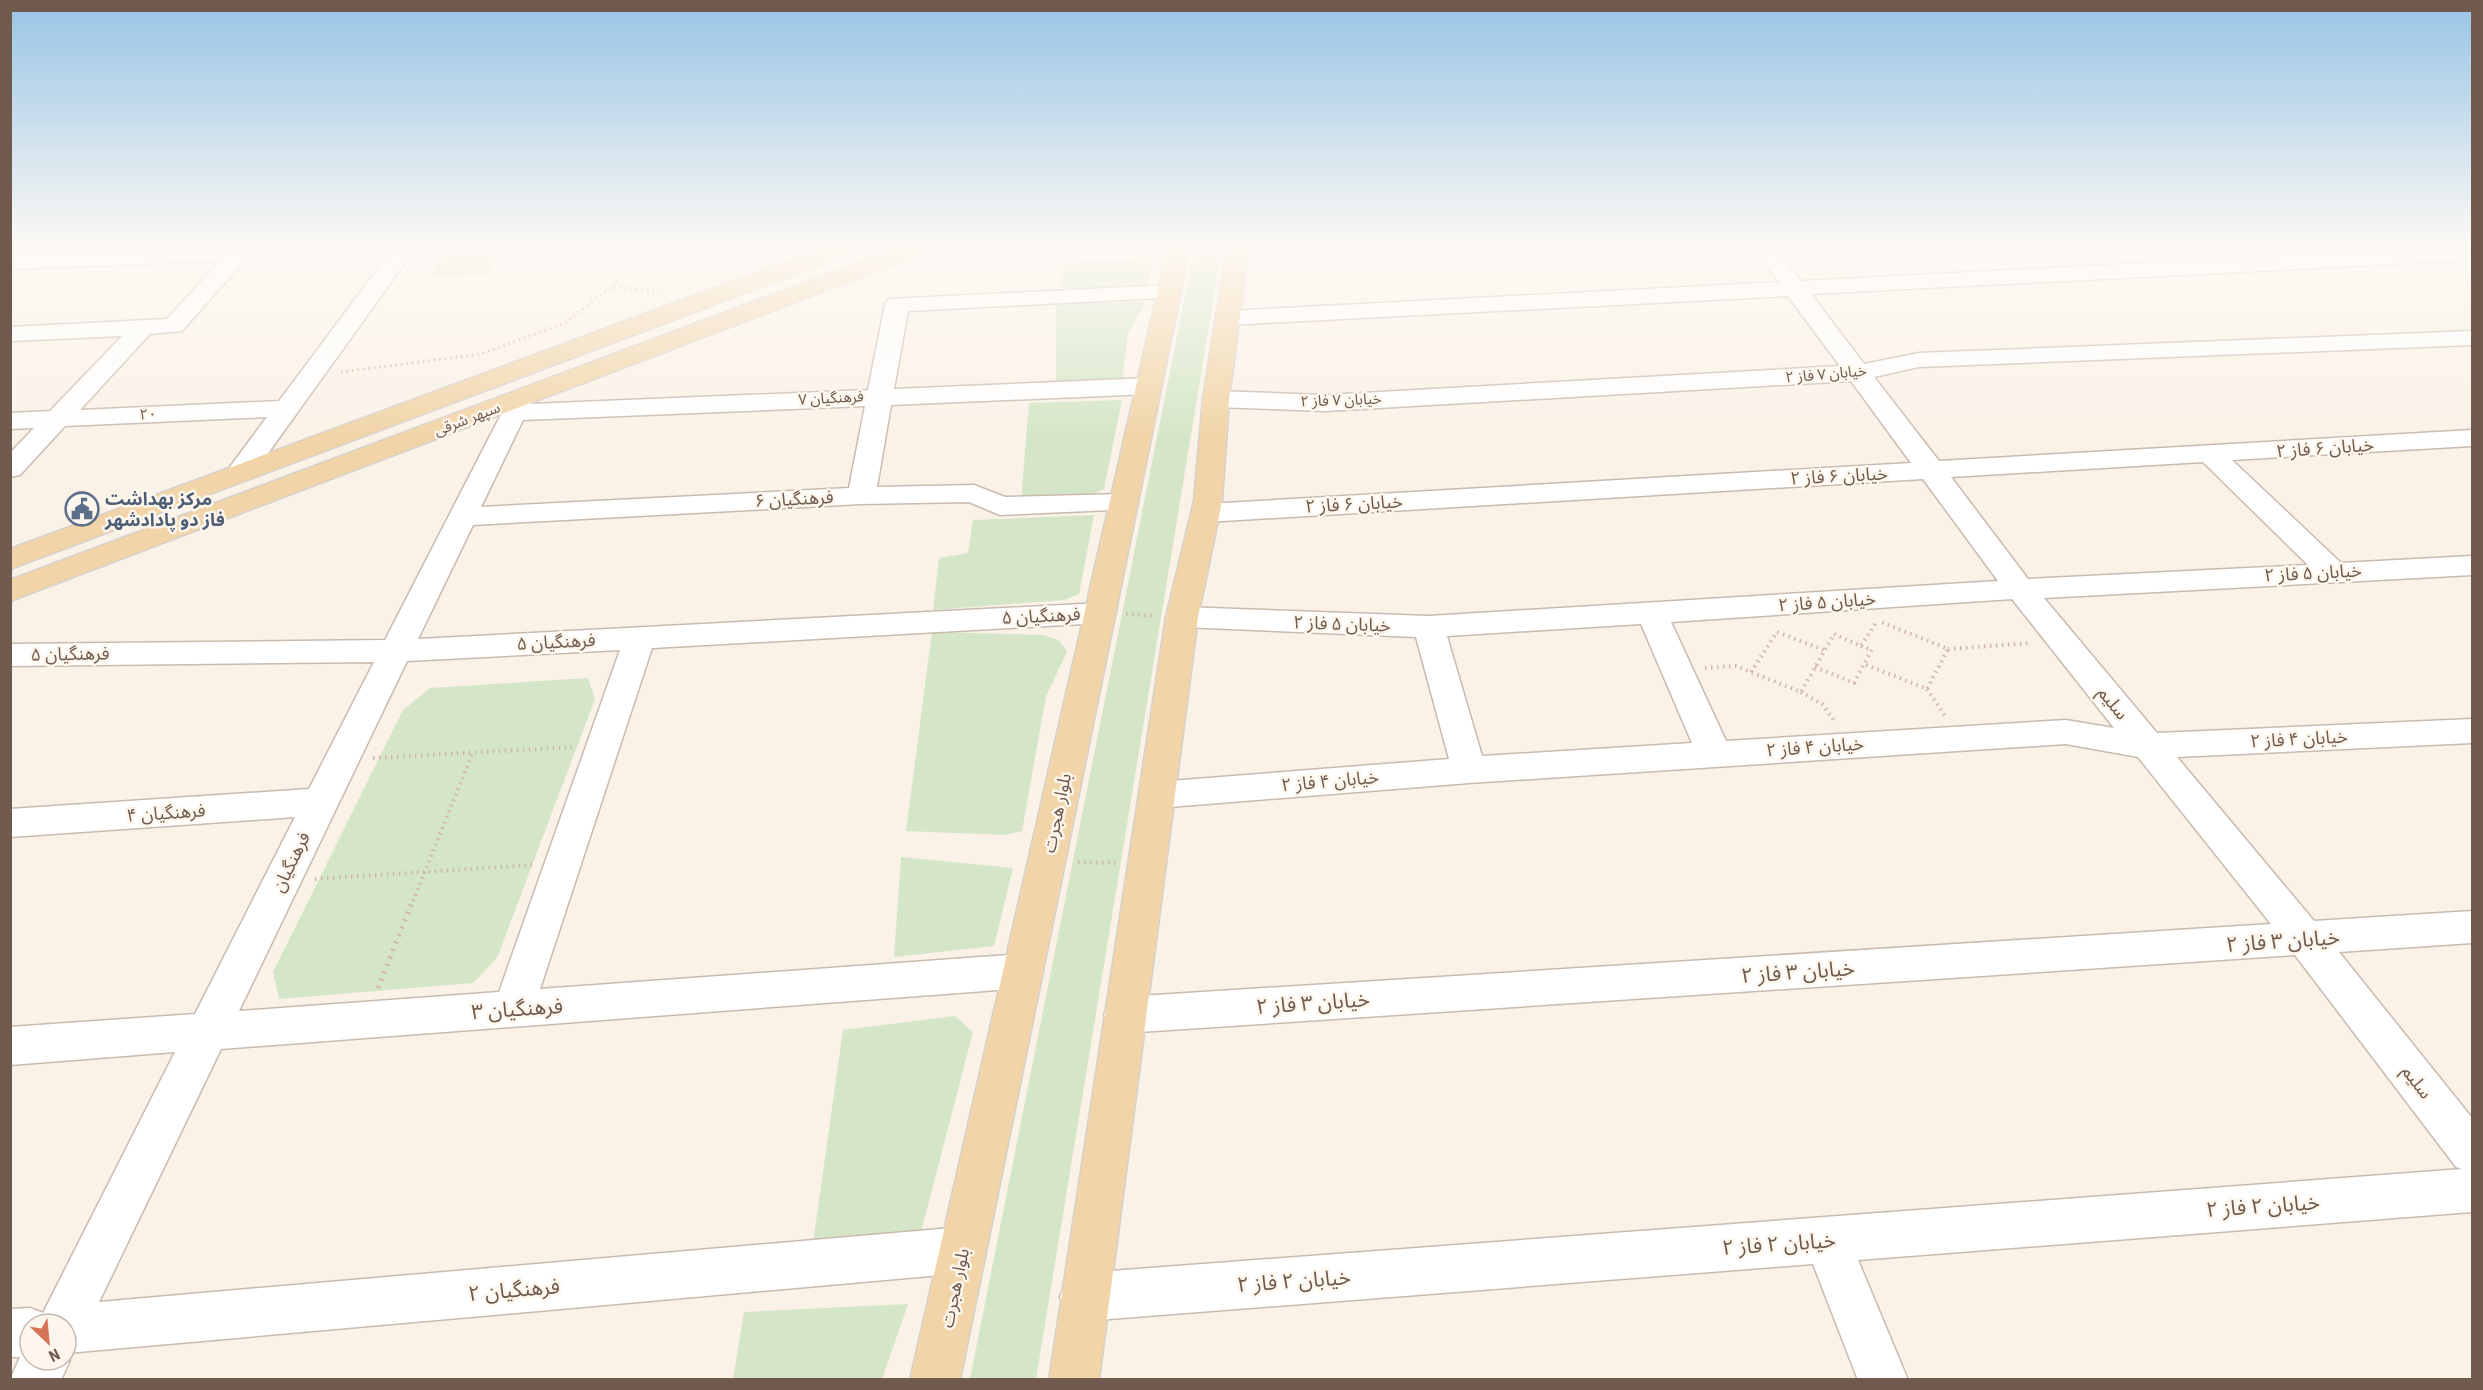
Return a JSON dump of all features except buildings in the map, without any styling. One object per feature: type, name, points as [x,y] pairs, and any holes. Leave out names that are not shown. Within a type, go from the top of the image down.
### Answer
[{"type":"main road","name":"سپهر شرقی","points":[[10,560],[241,471],[674,311]]},
{"type":"main road","name":"سپهر شرقی","points":[[10,591],[516,406],[757,311]]},
{"type":"main road","name":"بلوار هجرت","points":[[935,1380],[1165,311]]},
{"type":"main road","points":[[1074,1380],[1182,617],[1206,513],[1216,399],[1229,311]]},
{"type":"street","points":[[10,334],[174,326],[187,311]]},
{"type":"street","points":[[241,471],[358,311]]},
{"type":"street","points":[[861,496],[896,311]]},
{"type":"street","points":[[1228,318],[1363,311]]},
{"type":"street","name":"سلیم","points":[[1812,311],[2020,589],[2306,939],[2472,1152]]},
{"type":"street","points":[[10,469],[143,328]]},
{"type":"street","name":"خیابان ۷ فاز ۲","points":[[1216,399],[1326,403],[1857,373],[1919,360],[2472,338]]},
{"type":"street","name":"فرهنگیان ۷","points":[[516,406],[1149,386]]},
{"type":"street","name":"فرهنگیان","points":[[69,1312],[516,406]]},
{"type":"street","name":"۲۰","points":[[10,421],[286,408]]},
{"type":"street","name":"خیابان ۶ فاز ۲","points":[[1206,513],[2472,438]]},
{"type":"street","points":[[2211,455],[2333,572]]},
{"type":"street","name":"فرهنگیان ۶","points":[[462,517],[861,496],[974,493],[1000,506],[1124,503]]},
{"type":"street","name":"خیابان ۵ فاز ۲","points":[[1182,617],[1429,627],[1652,614],[1871,610],[2020,589],[2472,566]]},
{"type":"street","name":"فرهنگیان ۵","points":[[10,655],[396,651],[1101,613]]},
{"type":"street","points":[[1652,614],[1714,753]]},
{"type":"street","points":[[1429,627],[1469,770]]},
{"type":"street","points":[[513,1009],[640,637]]},
{"type":"street","name":"خیابان ۴ فاز ۲","points":[[1157,795],[1714,753],[2066,732],[2148,746],[2472,731]]},
{"type":"street","name":"فرهنگیان ۴","points":[[10,823],[321,802]]},
{"type":"street","name":"خیابان ۳ فاز ۲","points":[[1124,1015],[2472,927]]},
{"type":"street","name":"فرهنگیان ۳","points":[[10,1046],[1023,971]]},
{"type":"street","name":"خیابان ۲ فاز ۲","points":[[1084,1297],[2472,1190]]},
{"type":"street","points":[[1827,1240],[1883,1380]]},
{"type":"street","name":"فرهنگیان ۲","points":[[78,1328],[963,1251]]},
{"type":"path","points":[[311,374],[361,371],[481,354],[565,323],[582,311]]},
{"type":"path","points":[[1861,646],[1871,610],[1948,649],[2062,640]]},
{"type":"path","points":[[1101,613],[1182,617]]},
{"type":"path","points":[[1751,672],[1777,633],[1824,650]]},
{"type":"path","points":[[1801,692],[1824,650],[1834,634],[1872,650],[1854,683],[1815,667]]},
{"type":"path","points":[[1864,664],[1927,689],[1948,649]]},
{"type":"path","points":[[1677,670],[1736,666],[1801,692],[1822,704],[1852,745]]},
{"type":"path","points":[[342,760],[603,745]]},
{"type":"path","points":[[365,1020],[473,752]]},
{"type":"path","points":[[1047,861],[1147,864]]},
{"type":"path","points":[[282,881],[563,863]]},
{"type":"green space","points":[[1056,311],[1140,311],[1128,334],[1121,387],[1056,390]]},
{"type":"green space","points":[[1182,311],[1211,311],[1036,1379],[970,1379]]},
{"type":"green space","points":[[1122,400],[1104,489],[1090,495],[1021,500],[1029,403]]},
{"type":"green space","points":[[1094,515],[1079,594],[1064,600],[933,610],[939,558],[968,553],[973,520]]},
{"type":"green space","points":[[932,632],[1044,635],[1060,641],[1067,652],[1046,696],[1022,831],[1004,835],[906,831]]},
{"type":"green space","points":[[588,678],[595,699],[497,958],[473,983],[279,999],[273,972],[403,710],[430,688]]},
{"type":"green space","points":[[901,857],[1013,868],[994,946],[894,957]]},
{"type":"green space","points":[[955,1016],[973,1032],[919,1240],[813,1243],[843,1030]]},
{"type":"green space","points":[[908,1304],[882,1379],[733,1379],[744,1312]]},
{"type":"place","name":"مرکز بهداشت فاز دو پادادشهر","points":[[82,509]]}]
